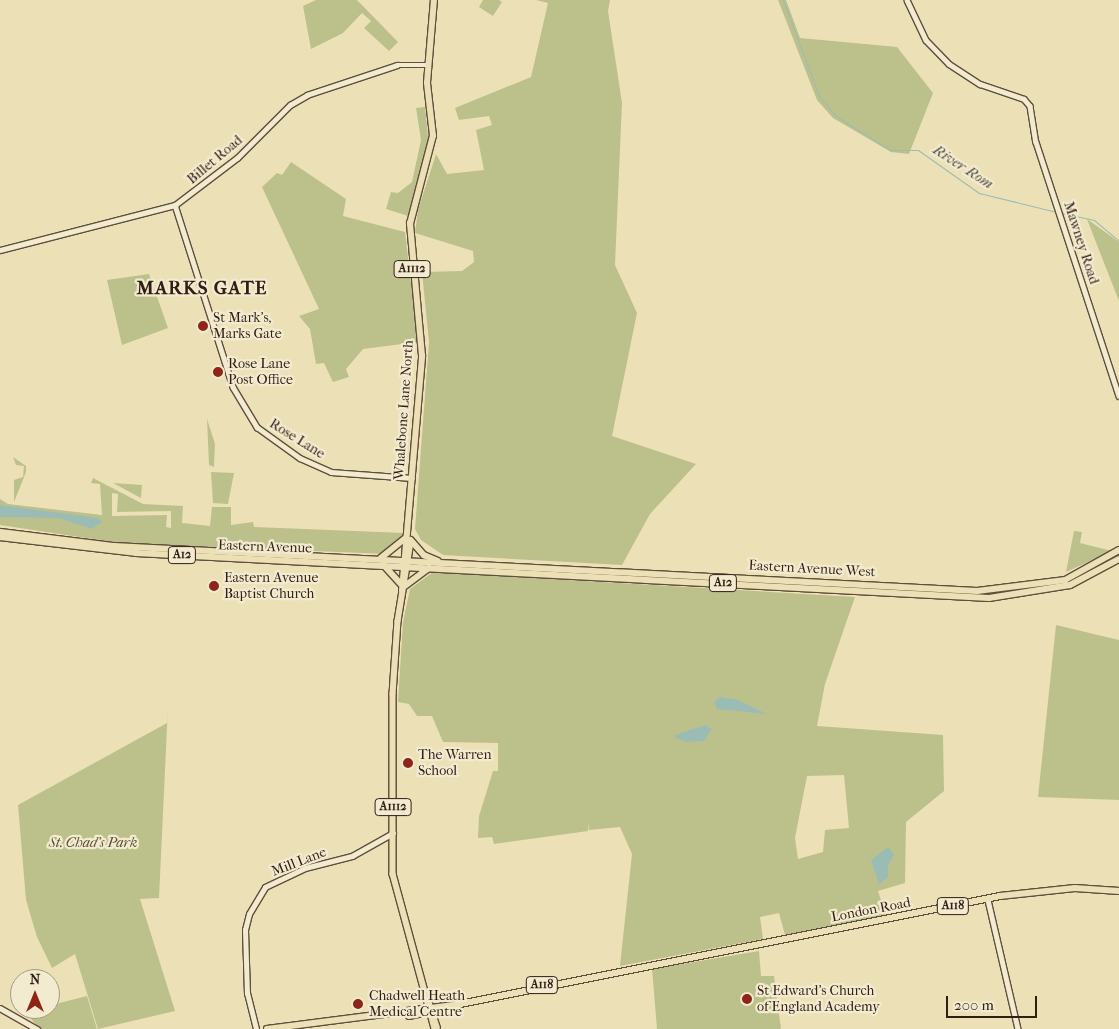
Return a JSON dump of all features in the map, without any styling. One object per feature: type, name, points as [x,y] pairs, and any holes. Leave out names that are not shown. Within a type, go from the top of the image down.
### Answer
[{"type":"highway","name":"Eastern Avenue","points":[[0,532],[114,546],[297,554],[380,561]]},
{"type":"highway","name":"Eastern Avenue","points":[[0,537],[136,553],[408,562]]},
{"type":"highway","name":"Eastern Avenue West","points":[[408,562],[439,561],[978,591],[1066,580],[1119,550]]},
{"type":"highway","name":"A12","points":[[297,554],[481,569]]},
{"type":"highway","name":"Eastern Avenue West","points":[[408,562],[481,569],[989,598],[1070,585],[1119,559]]},
{"type":"main road","name":"Whalebone Lane North","points":[[430,1011],[393,874],[393,694],[403,588],[408,562],[422,339],[410,224],[433,136],[429,65],[434,0]]},
{"type":"main road","name":"A1112","points":[[380,561],[391,554],[409,535]]},
{"type":"main road","points":[[409,535],[422,553],[439,561]]},
{"type":"main road","points":[[380,561],[395,574],[403,588],[434,566]]},
{"type":"main road","name":"London Road","points":[[430,1011],[629,969],[988,900],[1075,888],[1119,891]]},
{"type":"main road","name":"A1112","points":[[430,1011],[436,1029]]},
{"type":"main road","name":"A118","points":[[266,1029],[430,1011]]},
{"type":"street","name":"Mawney Road","points":[[907,0],[926,40],[949,64],[980,84],[1024,98],[1032,111],[1036,142],[1119,396]]},
{"type":"street","name":"Billet Road","points":[[0,250],[175,204],[237,158],[290,105],[307,95],[397,65],[429,65]]},
{"type":"street","name":"Rose Lane","points":[[175,204],[233,388],[257,427],[326,470],[412,478]]},
{"type":"street","name":"Mill Lane","points":[[256,1029],[247,994],[245,930],[249,914],[265,887],[305,868],[352,856],[393,833]]},
{"type":"street","points":[[988,900],[1018,1029]]},
{"type":"street","points":[[0,1008],[37,1029]]},
{"type":"green space","points":[[316,0],[357,0],[398,42],[389,51],[364,28],[371,21],[362,13],[343,33],[311,49],[303,6]]},
{"type":"green space","points":[[483,0],[499,0],[502,2],[493,16],[479,7]]},
{"type":"green space","points":[[536,0],[610,0],[608,11],[622,103],[615,265],[637,313],[612,436],[696,464],[650,514],[622,565],[443,555],[421,540],[415,529],[429,342],[422,272],[462,271],[474,262],[473,251],[415,233],[418,210],[436,154],[447,174],[484,170],[476,130],[492,125],[489,116],[459,120],[455,108],[531,77],[548,3]]},
{"type":"green space","points":[[778,0],[786,0],[800,38],[897,47],[933,93],[909,154],[891,152],[833,118],[817,100]]},
{"type":"green space","points":[[425,107],[429,146],[408,216],[386,209],[391,192],[398,193],[412,182],[421,140],[416,108]]},
{"type":"green space","points":[[291,162],[346,199],[343,216],[405,232],[418,342],[363,349],[346,369],[349,377],[333,382],[324,363],[316,364],[310,329],[299,316],[319,309],[262,187],[277,173],[282,175]]},
{"type":"green space","points":[[1087,219],[1119,242],[1119,301],[1097,245]]},
{"type":"green space","points":[[149,274],[168,328],[122,345],[107,280]]},
{"type":"green space","points":[[207,419],[215,444],[214,467],[209,465]]},
{"type":"green space","points":[[13,457],[26,466],[26,472],[14,502],[14,480],[23,477],[24,466],[16,465]]},
{"type":"green space","points":[[211,472],[234,473],[228,504],[213,503]]},
{"type":"green space","points":[[93,478],[143,504],[183,506],[182,523],[210,526],[212,507],[231,507],[231,525],[253,522],[254,527],[405,533],[386,554],[119,543],[0,525],[0,499],[8,504],[102,515],[100,484],[91,483]],"holes":[[[112,493],[118,494],[117,512],[171,511],[171,528],[166,527],[167,515],[112,516]]]},
{"type":"green space","points":[[113,483],[142,485],[141,498]]},
{"type":"green space","points":[[1074,531],[1082,532],[1080,543],[1112,551],[1066,572]]},
{"type":"green space","points":[[433,572],[855,597],[825,684],[817,726],[943,735],[944,791],[906,822],[905,883],[878,891],[886,916],[785,935],[779,913],[760,917],[763,939],[620,966],[632,854],[620,827],[589,830],[589,823],[588,831],[494,844],[492,837],[478,838],[479,816],[493,771],[498,771],[498,743],[443,742],[432,716],[417,716],[409,704],[398,702],[403,622],[410,589]],"holes":[[[844,775],[849,828],[825,830],[823,852],[798,859],[795,838],[807,776]]]},
{"type":"green space","points":[[1056,625],[1119,640],[1119,800],[1038,797]]},
{"type":"green space","name":"St. Chad's Park","points":[[168,706],[159,898],[140,899],[175,1011],[98,1029],[75,954],[52,968],[37,937],[26,900],[18,805],[167,723]]},
{"type":"green space","name":"St Edward's Church of England Academy","points":[[759,951],[761,976],[774,976],[781,1029],[657,1029],[652,969]]},
{"type":"green space","points":[[87,996],[97,1029],[40,1029],[31,1019],[60,1019],[60,1003]]},
{"type":"water","points":[[0,505],[98,518],[102,522],[92,529],[59,518],[0,517]]},
{"type":"water","points":[[720,697],[735,699],[767,714],[717,709],[714,702]]},
{"type":"water","points":[[705,725],[712,729],[704,741],[685,742],[673,736]]},
{"type":"water","points":[[888,847],[894,855],[888,866],[888,877],[879,884],[871,860]]},
{"type":"waterway","name":"River Rom","points":[[783,0],[819,96],[836,116],[890,150],[918,150],[979,193],[1057,212]]},
{"type":"waterway","name":"River Rom","points":[[1061,213],[1094,220],[1119,241]]},
{"type":"place","name":"St Mark's, Marks Gate","points":[[203,326]]},
{"type":"place","name":"Rose Lane Post Office","points":[[218,372]]},
{"type":"place","name":"Eastern Avenue Baptist Church","points":[[214,586]]},
{"type":"place","name":"The Warren School","points":[[408,763]]},
{"type":"place","name":"St Edward's Church of England Academy","points":[[747,999]]},
{"type":"place","name":"Chadwell Heath Medical Centre","points":[[358,1004]]},
{"type":"district","name":"MARKS GATE","points":[[202,289]]}]
